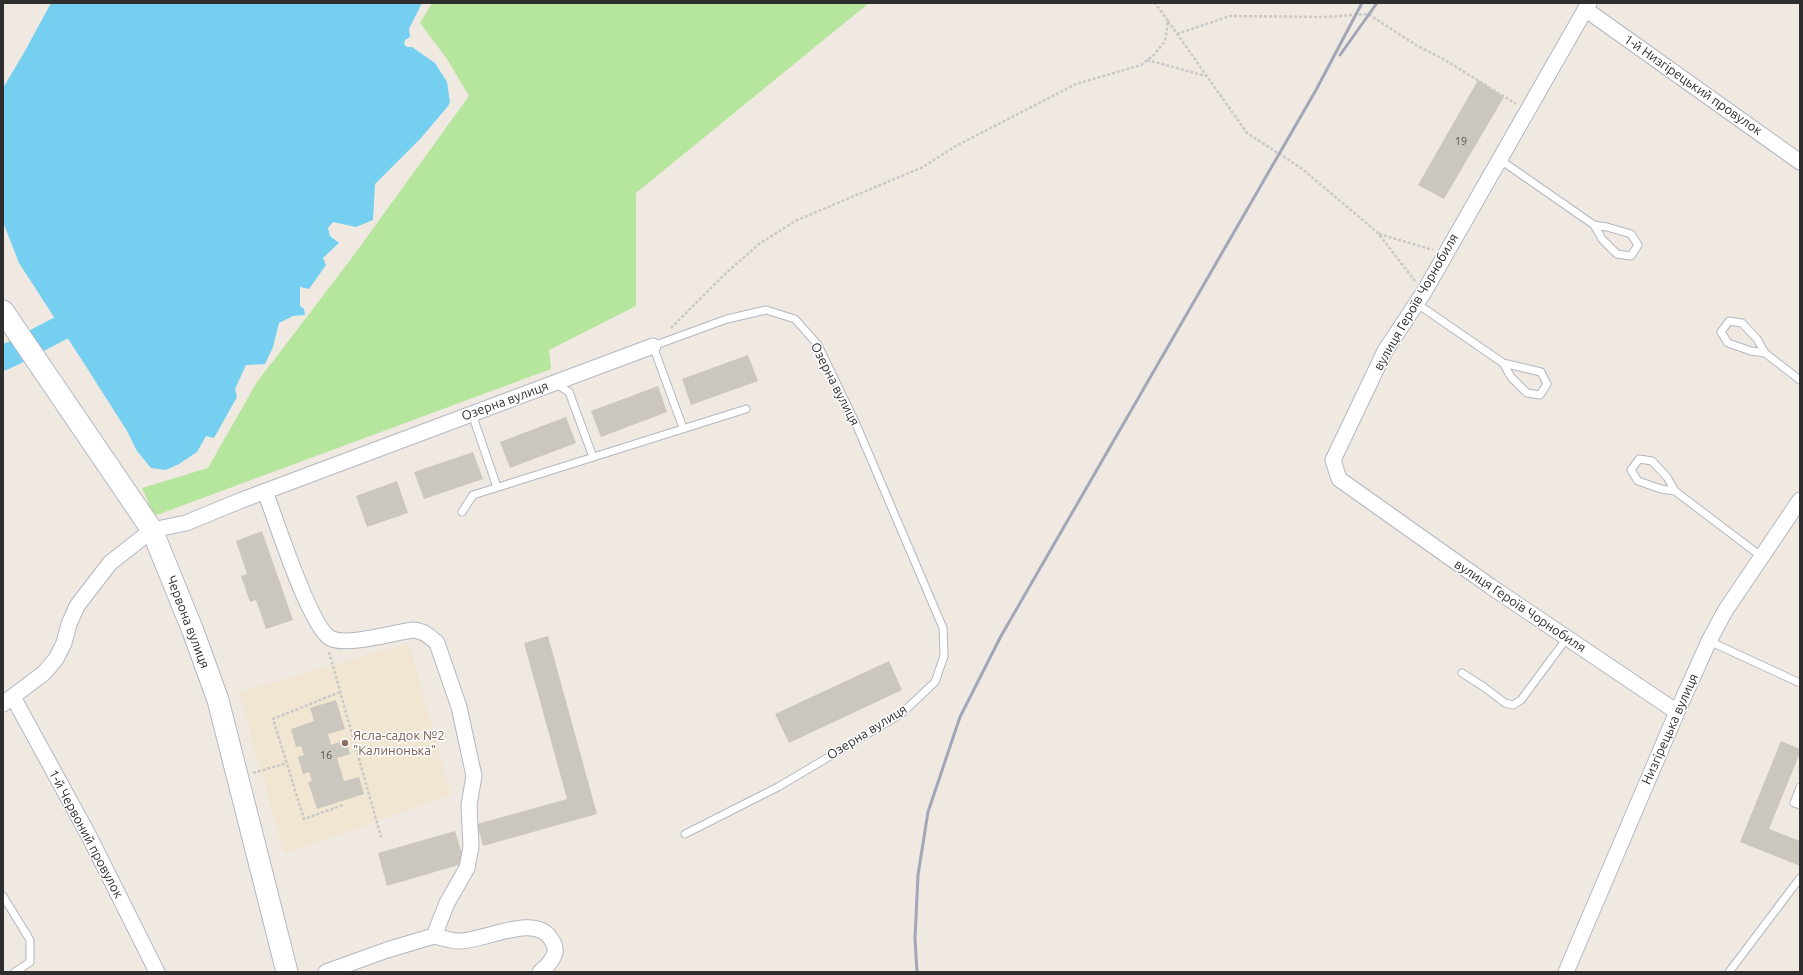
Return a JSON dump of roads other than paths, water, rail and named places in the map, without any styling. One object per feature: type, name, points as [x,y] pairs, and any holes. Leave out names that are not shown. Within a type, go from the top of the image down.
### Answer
[{"type":"main road","name":"Червона вулиця","points":[[3,310],[152,530],[193,631],[218,700],[287,972]]},
{"type":"street","name":"вулиця Героїв Чорнобиля","points":[[1587,6],[1420,298],[1385,351],[1333,460],[1339,479],[1490,586],[1677,712]]},
{"type":"street","name":"1-й Низгірецький провулок","points":[[1587,6],[1800,162]]},
{"type":"street","name":"Озерна вулиця","points":[[152,530],[186,522],[653,346]]},
{"type":"street","points":[[265,491],[308,605],[322,631],[330,638],[340,641],[357,640],[414,630],[421,631],[429,635],[437,643],[459,707],[474,776],[469,805],[471,847],[467,868],[447,904],[434,936]]},
{"type":"street","name":"Низгірецька вулиця","points":[[1567,971],[1677,712],[1709,641],[1725,612],[1800,502]]},
{"type":"street","name":"1-й Червоний провулок","points":[[152,530],[110,563],[76,606],[64,643],[56,659],[44,673],[8,701],[89,836],[157,972]]},
{"type":"street","points":[[326,972],[387,950],[434,936],[457,942],[523,927],[541,928],[550,937],[556,947],[555,954],[549,966],[540,972]]},
{"type":"lane","points":[[1499,158],[1594,225],[1602,238],[1617,254],[1630,256],[1638,245],[1631,234],[1608,227],[1594,225]]},
{"type":"lane","points":[[1420,298],[1503,363],[1511,377],[1527,393],[1540,395],[1547,384],[1540,372],[1503,363]]},
{"type":"lane","name":"Озерна вулиця","points":[[653,346],[727,319],[766,310],[795,319],[818,345],[856,424],[943,628],[945,638],[944,656],[936,682],[901,714],[778,787],[685,834]]},
{"type":"lane","points":[[1765,353],[1751,351],[1728,344],[1721,332],[1729,321],[1742,323],[1757,339],[1765,353],[1800,380]]},
{"type":"lane","points":[[653,346],[684,428]]},
{"type":"lane","points":[[555,383],[569,392],[594,457]]},
{"type":"lane","points":[[462,512],[472,495],[746,409]]},
{"type":"lane","points":[[472,414],[497,487]]},
{"type":"lane","points":[[1675,491],[1661,489],[1638,482],[1631,470],[1639,459],[1652,461],[1667,477],[1675,491],[1762,557]]},
{"type":"lane","points":[[1462,673],[1505,703],[1513,705],[1521,700],[1567,638]]},
{"type":"lane","points":[[1709,641],[1800,683]]},
{"type":"lane","points":[[1800,787],[1794,803],[1800,805]]},
{"type":"lane","points":[[1729,972],[1800,878]]},
{"type":"lane","points":[[3,896],[30,940],[30,962],[15,972]]},
{"type":"water","points":[[51,3],[422,3],[409,29],[410,37],[405,40],[404,44],[407,47],[412,47],[435,63],[447,82],[450,102],[448,106],[421,138],[375,184],[373,220],[356,227],[333,222],[328,228],[330,236],[339,243],[323,258],[326,265],[309,289],[300,287],[300,306],[304,309],[305,315],[293,316],[279,323],[273,347],[265,364],[246,365],[235,389],[237,397],[214,438],[206,436],[197,452],[179,464],[166,470],[151,468],[137,451],[127,431],[19,263],[3,222],[3,88]]},
{"type":"waterway","points":[[38,340],[61,328]]},
{"type":"waterway","points":[[3,358],[16,352]]},
{"type":"railway","points":[[917,972],[915,939],[918,875],[928,812],[960,717],[1001,636],[1316,90],[1362,3]]},
{"type":"railway","points":[[1340,55],[1377,3]]},
{"type":"place","name":"Ясла-садок №2 \"Калинонька\"","points":[[345,743]]}]
